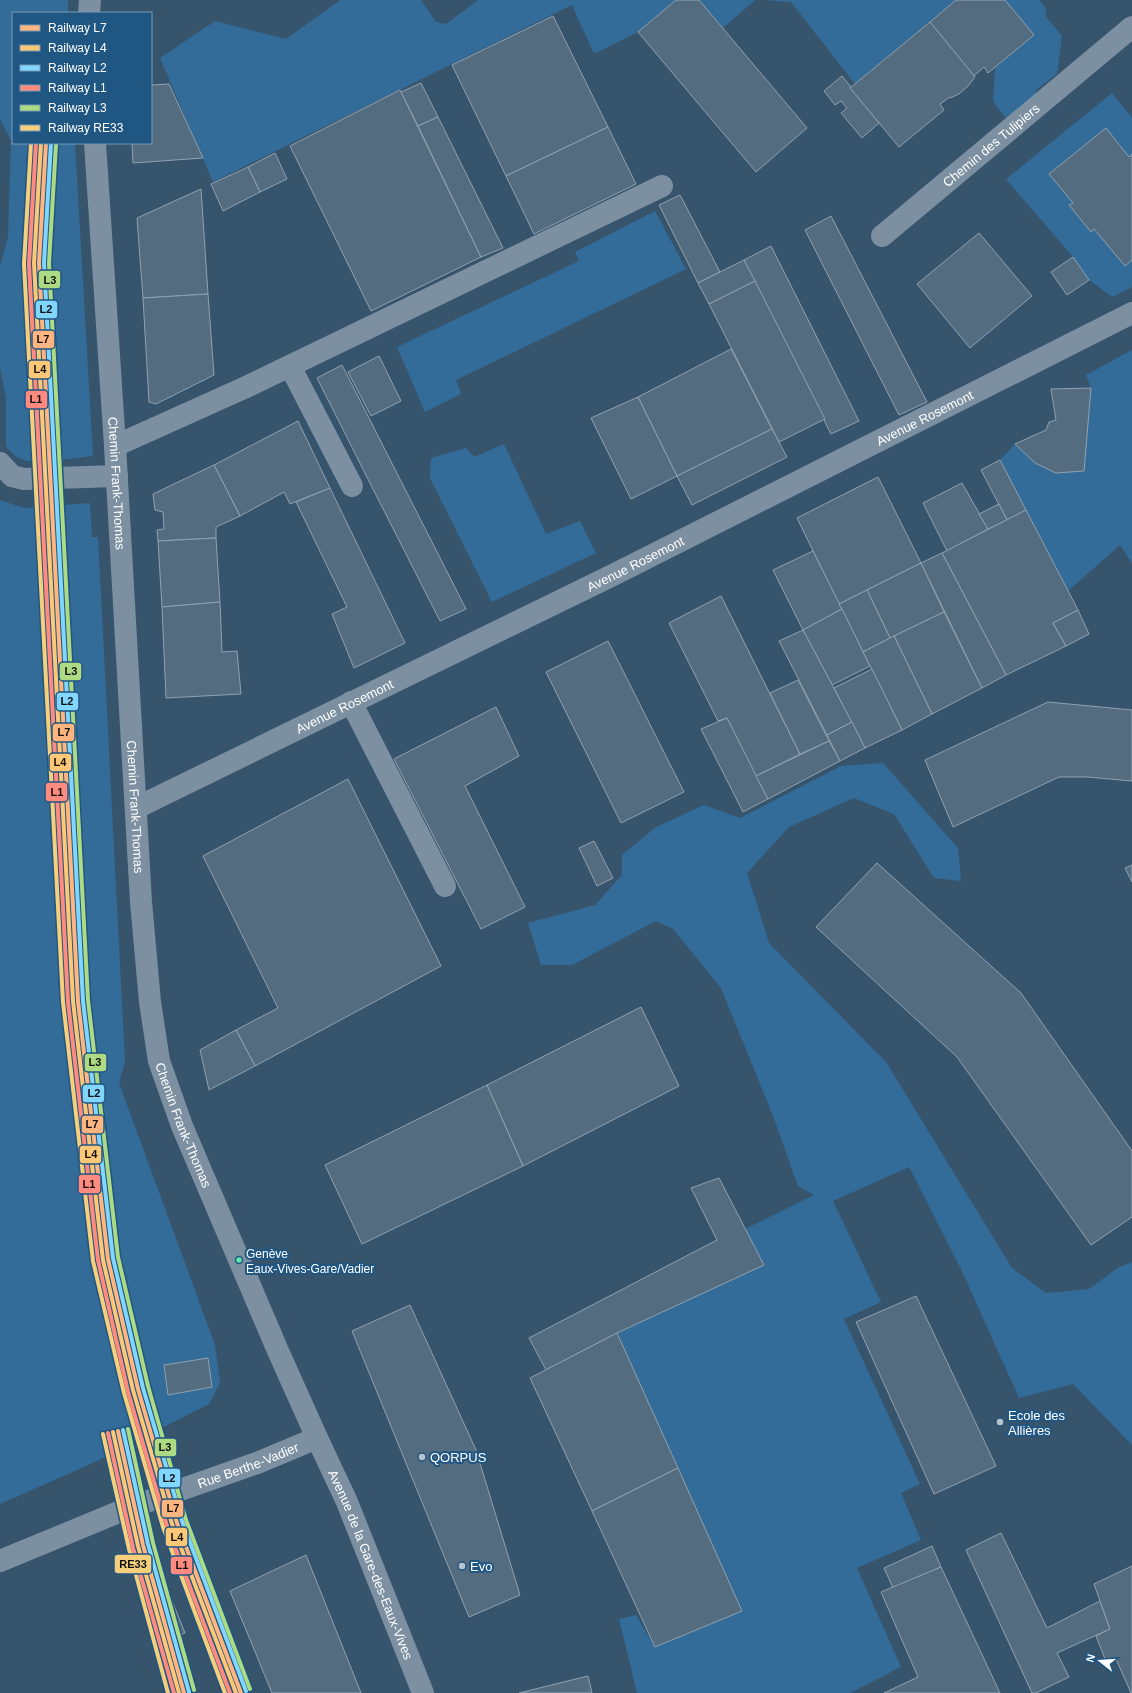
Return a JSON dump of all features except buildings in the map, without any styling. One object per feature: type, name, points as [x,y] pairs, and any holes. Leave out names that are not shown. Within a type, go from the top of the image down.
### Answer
[{"type":"street","points":[[89,12],[90,0]]},
{"type":"street","name":"Chemin des Tulipiers","points":[[882,236],[1100,53],[1132,28]]},
{"type":"street","name":"Chemin Frank-Thomas","points":[[95,144],[117,476],[142,910],[150,1002],[159,1061],[182,1126],[317,1438]]},
{"type":"street","points":[[115,446],[290,366],[662,186]]},
{"type":"street","name":"Avenue Rosemont","points":[[136,808],[619,572],[1132,313]]},
{"type":"street","points":[[290,366],[352,486]]},
{"type":"street","points":[[0,463],[12,476],[24,479],[117,476]]},
{"type":"street","points":[[351,702],[445,886]]},
{"type":"street","name":"Rue Berthe-Vadier","points":[[0,1561],[126,1509],[257,1463],[317,1438]]},
{"type":"street","name":"Avenue de la Gare-des-Eaux-Vives","points":[[317,1438],[347,1502],[423,1693]]},
{"type":"shaded area","points":[[0,0],[68,0],[68,12],[12,12],[12,144],[75,144],[93,456],[29,461],[18,457],[6,446],[6,398],[0,367],[0,267],[8,237],[11,140],[0,119]]},
{"type":"shaded area","points":[[340,0],[421,0],[436,22],[446,24],[478,0],[676,0],[638,32],[594,54],[572,5],[213,182],[160,58],[215,21],[286,39]]},
{"type":"shaded area","points":[[699,0],[755,0],[723,28]]},
{"type":"shaded area","points":[[764,0],[956,0],[855,84],[791,2]]},
{"type":"shaded area","points":[[1005,0],[1039,0],[1046,8],[1046,17],[1062,36],[1057,74],[1037,89],[1035,98],[1007,120],[993,101],[995,68],[1034,35]]},
{"type":"shaded area","points":[[1112,93],[1132,118],[1132,154],[1129,157],[1106,128],[1049,174],[1073,203],[1070,205],[1092,231],[1094,229],[1126,265],[1132,260],[1132,287],[1112,297],[1089,280],[1073,257],[1006,179]]},
{"type":"shaded area","points":[[655,211],[686,269],[456,380],[461,394],[425,412],[397,347],[579,261],[575,252]]},
{"type":"shaded area","points":[[1132,350],[1132,563],[1120,545],[1068,591],[1000,460],[1015,444],[1035,463],[1056,473],[1083,471],[1091,388],[1086,375]]},
{"type":"shaded area","points":[[504,444],[546,534],[580,521],[596,553],[492,602],[430,478],[431,458],[466,448],[474,457]]},
{"type":"shaded area","points":[[0,500],[24,508],[90,503],[92,537],[98,537],[125,1062],[119,1083],[215,1345],[220,1383],[209,1404],[95,1462],[0,1504]]},
{"type":"shaded area","points":[[883,763],[958,848],[961,881],[934,878],[894,814],[854,798],[789,827],[747,873],[769,943],[886,1062],[1012,1268],[1046,1293],[1089,1289],[1119,1267],[1132,1262],[1132,1445],[1073,1384],[1019,1398],[961,1269],[909,1167],[833,1201],[881,1302],[844,1319],[920,1484],[901,1493],[921,1540],[857,1568],[901,1667],[850,1693],[637,1693],[619,1619],[636,1615],[655,1647],[742,1611],[617,1333],[763,1265],[745,1229],[814,1195],[798,1186],[773,1116],[721,988],[673,929],[656,921],[572,965],[541,965],[528,923],[595,905],[622,875],[622,855],[656,827],[704,805],[740,818],[841,766]]},
{"type":"rail line","name":"RE33","points":[[31,144],[24,264],[63,1002],[93,1261],[124,1393],[163,1527],[225,1693]]},
{"type":"rail line","name":"L1","points":[[36,144],[29,264],[68,1002],[98,1260],[128,1392],[167,1526],[230,1693]]},
{"type":"rail line","name":"L4","points":[[41,144],[34,263],[73,1001],[103,1260],[133,1390],[172,1524],[236,1693]]},
{"type":"rail line","name":"L7","points":[[46,144],[39,263],[78,1001],[108,1259],[138,1389],[177,1523],[241,1693]]},
{"type":"rail line","name":"L2","points":[[51,144],[44,263],[83,1001],[113,1258],[143,1388],[182,1521],[246,1691]]},
{"type":"rail line","name":"L3","points":[[56,144],[49,263],[88,1000],[118,1257],[148,1386],[186,1520],[250,1689]]},
{"type":"rail line","name":"L3","points":[[128,1429],[153,1543],[194,1690]]},
{"type":"rail line","name":"L2","points":[[123,1430],[148,1544],[189,1692]]},
{"type":"rail line","name":"L7","points":[[118,1431],[143,1545],[184,1693]]},
{"type":"rail line","name":"L4","points":[[113,1432],[138,1546],[179,1693]]},
{"type":"rail line","name":"L1","points":[[108,1433],[133,1548],[174,1693]]},
{"type":"rail line","name":"RE33","points":[[103,1434],[129,1549],[168,1693]]},
{"type":"place","name":"Genève Eaux-Vives-Gare/Vadier","points":[[239,1260]]},
{"type":"place","name":"Ecole des Allières","points":[[1000,1422]]},
{"type":"place","name":"QORPUS","points":[[422,1457]]},
{"type":"place","name":"Evo","points":[[462,1566]]}]
